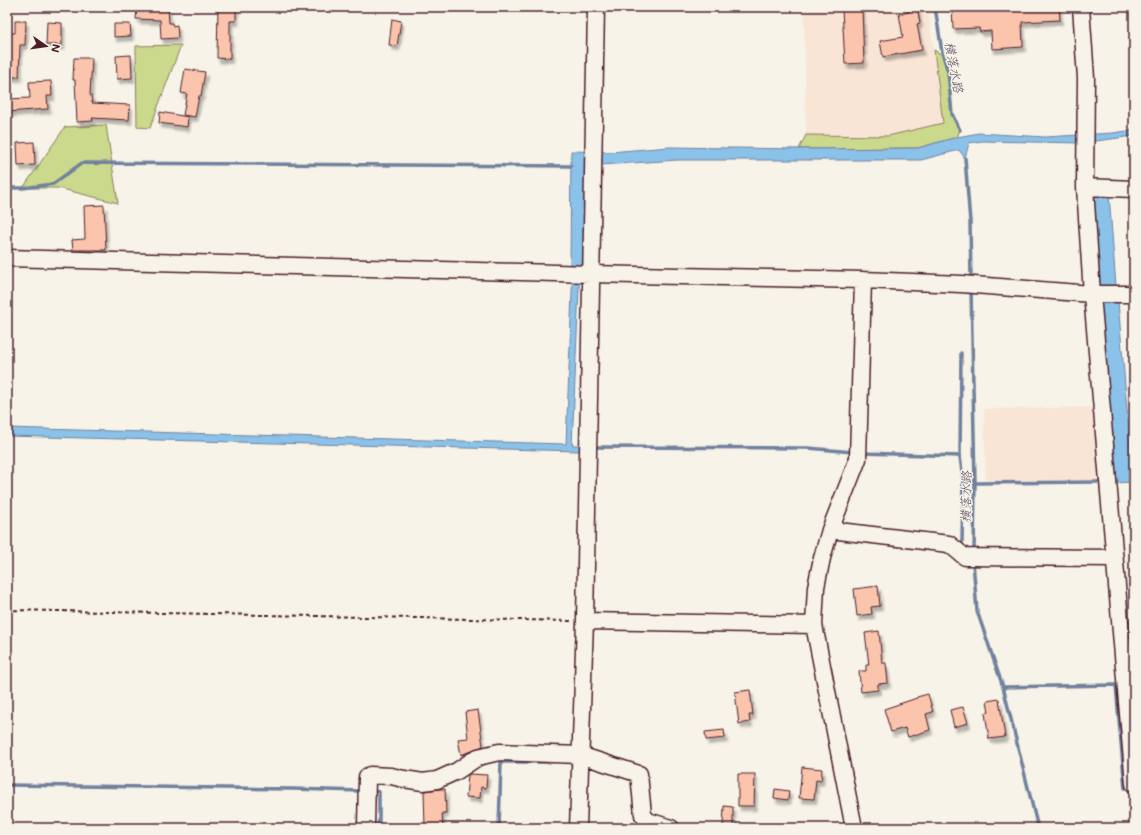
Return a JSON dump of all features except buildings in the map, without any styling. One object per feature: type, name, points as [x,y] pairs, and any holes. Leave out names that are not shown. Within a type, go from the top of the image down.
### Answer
[{"type":"street","points":[[578,828],[585,621],[596,7]]},
{"type":"street","points":[[1081,7],[1086,78],[1085,187],[1092,294],[1115,558],[1128,637],[1134,784]]},
{"type":"street","points":[[1085,187],[1134,189]]},
{"type":"street","points":[[7,258],[863,280],[980,285],[1092,294],[1134,294]]},
{"type":"street","points":[[854,828],[814,625],[816,587],[822,558],[830,530],[858,453],[863,280]]},
{"type":"street","points":[[830,530],[949,544],[965,557],[1115,558]]},
{"type":"street","points":[[585,621],[814,625]]},
{"type":"street","points":[[366,828],[367,777],[370,775],[391,776],[423,782],[436,780],[457,771],[478,757],[499,752],[580,755],[639,774],[643,815],[648,821],[670,828]]},
{"type":"path","points":[[7,610],[585,621]]},
{"type":"shaded area","points":[[804,7],[928,7],[943,123],[888,136],[806,135]]},
{"type":"shaded area","points":[[1097,407],[1100,482],[986,482],[984,409]]},
{"type":"green space","points":[[181,45],[150,128],[137,127],[136,46]]},
{"type":"green space","points":[[934,50],[951,60],[948,72],[952,114],[960,130],[957,137],[918,148],[799,149],[806,135],[888,136],[943,123]]},
{"type":"green space","points":[[106,125],[118,203],[58,188],[23,188],[65,127]]},
{"type":"water","points":[[1134,130],[1134,136],[1081,143],[982,141],[969,143],[965,158],[959,150],[921,160],[678,160],[585,166],[583,268],[580,268],[572,445],[579,445],[579,451],[7,436],[7,428],[566,444],[573,268],[570,268],[571,151],[610,152],[669,147],[799,149],[918,148],[957,137],[979,133],[1045,137],[1113,133]]},
{"type":"water","points":[[1092,194],[1109,195],[1116,286],[1099,286]]},
{"type":"water","points":[[1118,301],[1133,482],[1116,483],[1101,302]]},
{"type":"waterway","name":"横落水路","points":[[935,7],[942,52],[948,72],[952,114],[960,130]]},
{"type":"waterway","name":"横落水路","points":[[965,158],[970,222],[971,280]]},
{"type":"waterway","points":[[7,188],[23,188],[53,184],[82,163],[571,166]]},
{"type":"waterway","name":"横落水路","points":[[971,288],[975,483],[974,554]]},
{"type":"waterway","points":[[960,456],[961,353]]},
{"type":"waterway","points":[[595,447],[808,448],[853,452]]},
{"type":"waterway","points":[[861,453],[960,456],[963,481],[975,483],[1100,482]]},
{"type":"waterway","points":[[962,545],[963,481]]},
{"type":"waterway","name":"横落水路","points":[[973,562],[977,611],[1003,687],[1038,828]]},
{"type":"waterway","points":[[1003,687],[1116,685],[1125,788]]},
{"type":"waterway","points":[[499,828],[501,762],[548,762]]},
{"type":"waterway","points":[[7,785],[361,791]]},
{"type":"waterway","points":[[373,791],[379,792],[379,828]]}]
